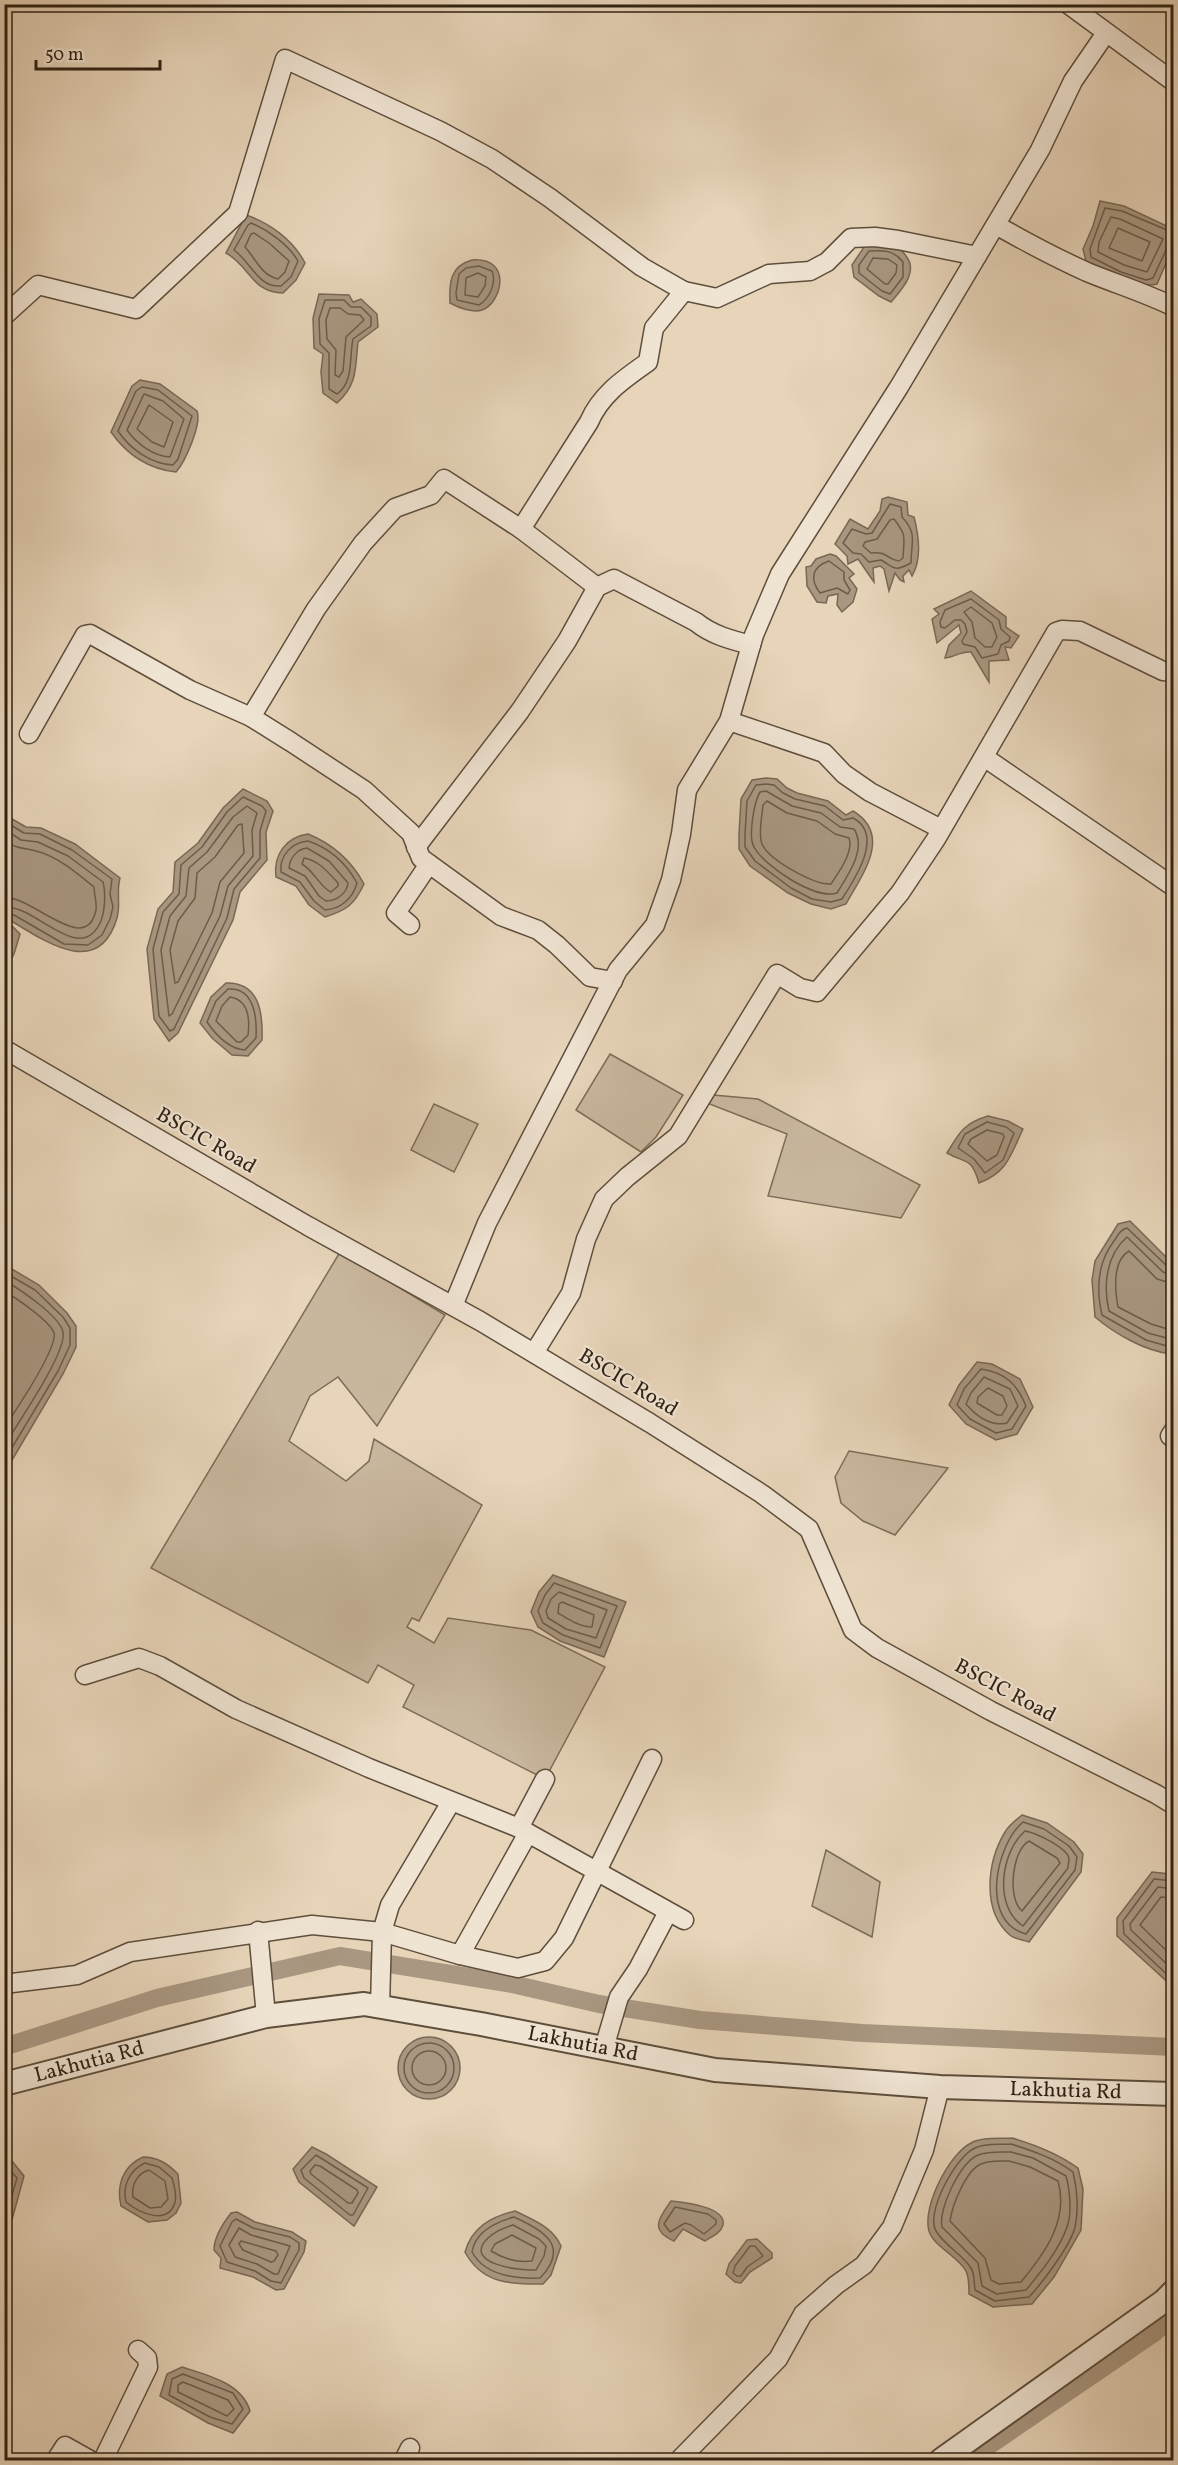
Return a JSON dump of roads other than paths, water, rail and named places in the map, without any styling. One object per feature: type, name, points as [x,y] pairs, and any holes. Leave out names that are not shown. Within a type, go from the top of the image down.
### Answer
[{"type":"street","points":[[1068,4],[1173,82]]},
{"type":"street","points":[[453,1306],[488,1223],[618,970],[655,925],[671,880],[687,790],[729,721],[751,645],[780,574],[893,397],[1040,150],[1073,81],[1106,33]]},
{"type":"street","points":[[4,316],[38,285],[136,309],[238,213],[285,59],[440,131],[492,159],[550,198],[642,267],[684,291],[717,298],[769,274],[810,272],[827,261],[851,238],[875,237],[898,240],[977,256]]},
{"type":"street","points":[[996,225],[1034,247],[1173,307]]},
{"type":"street","points":[[520,529],[589,422],[594,409],[610,389],[648,362],[654,328],[684,291]]},
{"type":"street","points":[[251,717],[316,609],[363,543],[395,508],[431,495],[444,479],[520,529],[597,587]]},
{"type":"street","points":[[416,847],[520,711],[567,641],[597,587],[614,579],[696,622],[705,630],[751,645]]},
{"type":"street","points":[[534,1353],[571,1293],[586,1239],[604,1199],[627,1177],[678,1136],[777,975],[800,988],[817,992],[900,892],[941,829],[1056,632],[1080,631],[1163,671],[1173,672]]},
{"type":"street","points":[[28,734],[85,635],[90,634],[190,690],[251,717],[364,790],[411,834],[421,858],[501,916],[537,930],[557,945],[590,977],[613,981]]},
{"type":"street","points":[[729,721],[824,753],[844,774],[870,792],[941,829]]},
{"type":"street","points":[[984,757],[1173,887]]},
{"type":"street","points":[[410,925],[396,913],[429,864]]},
{"type":"street","name":"BSCIC Road","points":[[4,1049],[299,1221],[534,1353],[762,1494],[809,1529],[853,1630],[877,1648],[991,1711],[1156,1794],[1173,1805]]},
{"type":"street","points":[[1173,1430],[1170,1436],[1173,1438]]},
{"type":"street","points":[[85,1676],[139,1658],[160,1666],[236,1709],[523,1831],[676,1916],[619,1997],[604,2048]]},
{"type":"street","points":[[4,1984],[77,1975],[130,1952],[312,1924],[382,1932],[460,1955],[518,1968],[545,1961],[564,1938],[652,1759]]},
{"type":"street","points":[[460,1955],[523,1831],[545,1779]]},
{"type":"street","points":[[380,2007],[382,1932],[390,1905],[451,1802]]},
{"type":"street","points":[[258,1931],[266,2016]]},
{"type":"street","name":"Lakhutia Rd","points":[[4,2084],[266,2016],[364,2004],[481,2024],[715,2070],[940,2087],[1173,2094]]},
{"type":"street","points":[[679,2460],[778,2359],[803,2314],[836,2285],[864,2265],[892,2227],[924,2150],[940,2087]]},
{"type":"street","points":[[941,2460],[1164,2301],[1173,2291]]},
{"type":"street","points":[[104,2460],[148,2367],[147,2358],[138,2350]]},
{"type":"street","points":[[56,2460],[65,2446],[90,2460]]},
{"type":"water","points":[[1100,201],[1124,206],[1173,229],[1173,247],[1157,284],[1131,282],[1086,261],[1083,249]]},
{"type":"water","points":[[246,215],[280,233],[305,263],[296,280],[283,293],[264,289],[234,258],[226,253]]},
{"type":"water","points":[[866,244],[893,246],[903,252],[909,262],[910,274],[891,302],[854,277],[852,265]]},
{"type":"water","points":[[472,260],[485,261],[494,266],[499,273],[500,282],[494,299],[489,306],[478,311],[466,310],[450,303],[452,276],[459,266]]},
{"type":"water","points":[[319,294],[349,295],[353,302],[361,299],[377,314],[378,327],[358,342],[356,368],[352,382],[337,403],[323,393],[321,372],[323,354],[314,348],[313,318]]},
{"type":"water","points":[[140,380],[160,384],[197,411],[197,425],[192,443],[176,472],[157,468],[139,460],[124,448],[111,432],[132,386]]},
{"type":"water","points":[[888,497],[907,502],[908,515],[914,517],[919,547],[912,576],[909,570],[903,576],[904,582],[895,573],[889,591],[884,569],[880,566],[873,568],[874,582],[858,559],[848,564],[847,556],[835,544],[850,519],[868,529],[880,511],[882,499]]},
{"type":"water","points":[[830,554],[836,556],[854,574],[849,578],[857,589],[853,602],[842,612],[837,605],[838,594],[828,596],[826,603],[817,602],[807,586],[806,567],[811,566],[816,559]]},
{"type":"water","points":[[971,591],[1006,617],[1006,627],[1019,636],[1011,648],[1005,647],[1009,660],[989,661],[989,682],[971,652],[945,658],[949,645],[961,633],[959,625],[937,643],[932,619],[939,614],[934,609]]},
{"type":"water","points":[[777,779],[797,793],[828,801],[846,815],[853,811],[865,821],[871,832],[873,843],[866,868],[846,904],[831,909],[811,904],[788,893],[750,866],[739,849],[741,799],[752,780]]},
{"type":"water","points":[[243,789],[267,801],[273,811],[266,832],[267,860],[240,892],[233,920],[178,1033],[169,1041],[154,1019],[147,949],[158,909],[173,892],[175,862],[198,843],[223,808]]},
{"type":"water","points":[[5,815],[26,827],[41,828],[75,844],[120,878],[117,918],[108,937],[96,948],[82,952],[67,949],[34,935],[5,917]]},
{"type":"water","points":[[308,834],[341,854],[364,884],[349,906],[325,917],[309,905],[296,886],[276,877],[277,861],[283,848],[293,839]]},
{"type":"water","points":[[5,919],[20,934],[14,954],[5,971]]},
{"type":"water","points":[[226,983],[246,988],[253,994],[260,1010],[262,1040],[248,1056],[232,1055],[212,1038],[200,1023],[211,997]]},
{"type":"water","points":[[988,1116],[1008,1121],[1023,1129],[1003,1168],[989,1179],[979,1183],[973,1168],[967,1162],[947,1153],[963,1130],[973,1122]]},
{"type":"water","points":[[1130,1221],[1173,1264],[1174,1353],[1171,1354],[1131,1341],[1095,1317],[1092,1280],[1095,1261],[1118,1224]]},
{"type":"water","points":[[5,1265],[39,1285],[67,1313],[76,1326],[76,1347],[63,1374],[5,1472]]},
{"type":"water","points":[[977,1362],[992,1364],[1020,1379],[1033,1407],[1017,1434],[996,1440],[966,1424],[949,1405],[959,1385]]},
{"type":"water","points":[[553,1575],[626,1602],[604,1657],[560,1641],[538,1627],[531,1612],[539,1592]]},
{"type":"water","points":[[1022,1815],[1047,1823],[1074,1842],[1083,1854],[1081,1872],[1029,1942],[1011,1936],[1001,1926],[991,1900],[990,1886],[994,1857],[999,1844],[1008,1827]]},
{"type":"water","points":[[1152,1872],[1170,1874],[1173,1877],[1173,1987],[1117,1936],[1117,1918]]},
{"type":"water","points":[[429,2037],[451,2046],[460,2068],[451,2090],[429,2099],[407,2090],[398,2068],[407,2046]]},
{"type":"water","points":[[1012,2138],[1046,2150],[1078,2168],[1083,2189],[1081,2230],[1054,2277],[1032,2304],[993,2307],[969,2294],[966,2271],[932,2237],[928,2221],[933,2196],[939,2182],[954,2158],[963,2149],[980,2140]]},
{"type":"water","points":[[312,2147],[377,2187],[354,2226],[299,2182],[293,2169]]},
{"type":"water","points":[[4,2157],[12,2161],[24,2176],[10,2227],[5,2230]]},
{"type":"water","points":[[143,2157],[162,2162],[178,2174],[181,2203],[176,2213],[167,2220],[148,2222],[121,2206],[120,2184],[123,2177],[130,2166]]},
{"type":"water","points":[[671,2201],[694,2204],[711,2210],[722,2219],[722,2228],[705,2241],[683,2229],[674,2241],[666,2237],[659,2228],[659,2223]]},
{"type":"water","points":[[515,2211],[548,2229],[561,2246],[551,2275],[543,2284],[519,2284],[488,2276],[472,2263],[465,2252],[472,2236],[484,2224],[498,2216]]},
{"type":"water","points":[[237,2212],[255,2222],[292,2232],[306,2241],[304,2252],[284,2289],[276,2290],[253,2277],[220,2268],[221,2258],[214,2250],[216,2240],[231,2213]]},
{"type":"water","points":[[757,2239],[772,2253],[772,2258],[750,2272],[741,2283],[735,2282],[726,2274],[729,2264],[747,2240]]},
{"type":"water","points":[[182,2367],[202,2373],[240,2393],[250,2411],[233,2433],[208,2423],[160,2396],[167,2374]]},
{"type":"waterway","points":[[4,2047],[157,1998],[340,1956],[512,1984],[599,2004],[700,2020],[862,2033],[1174,2047]]},
{"type":"waterway","points":[[968,2460],[1154,2333],[1174,2315]]}]
